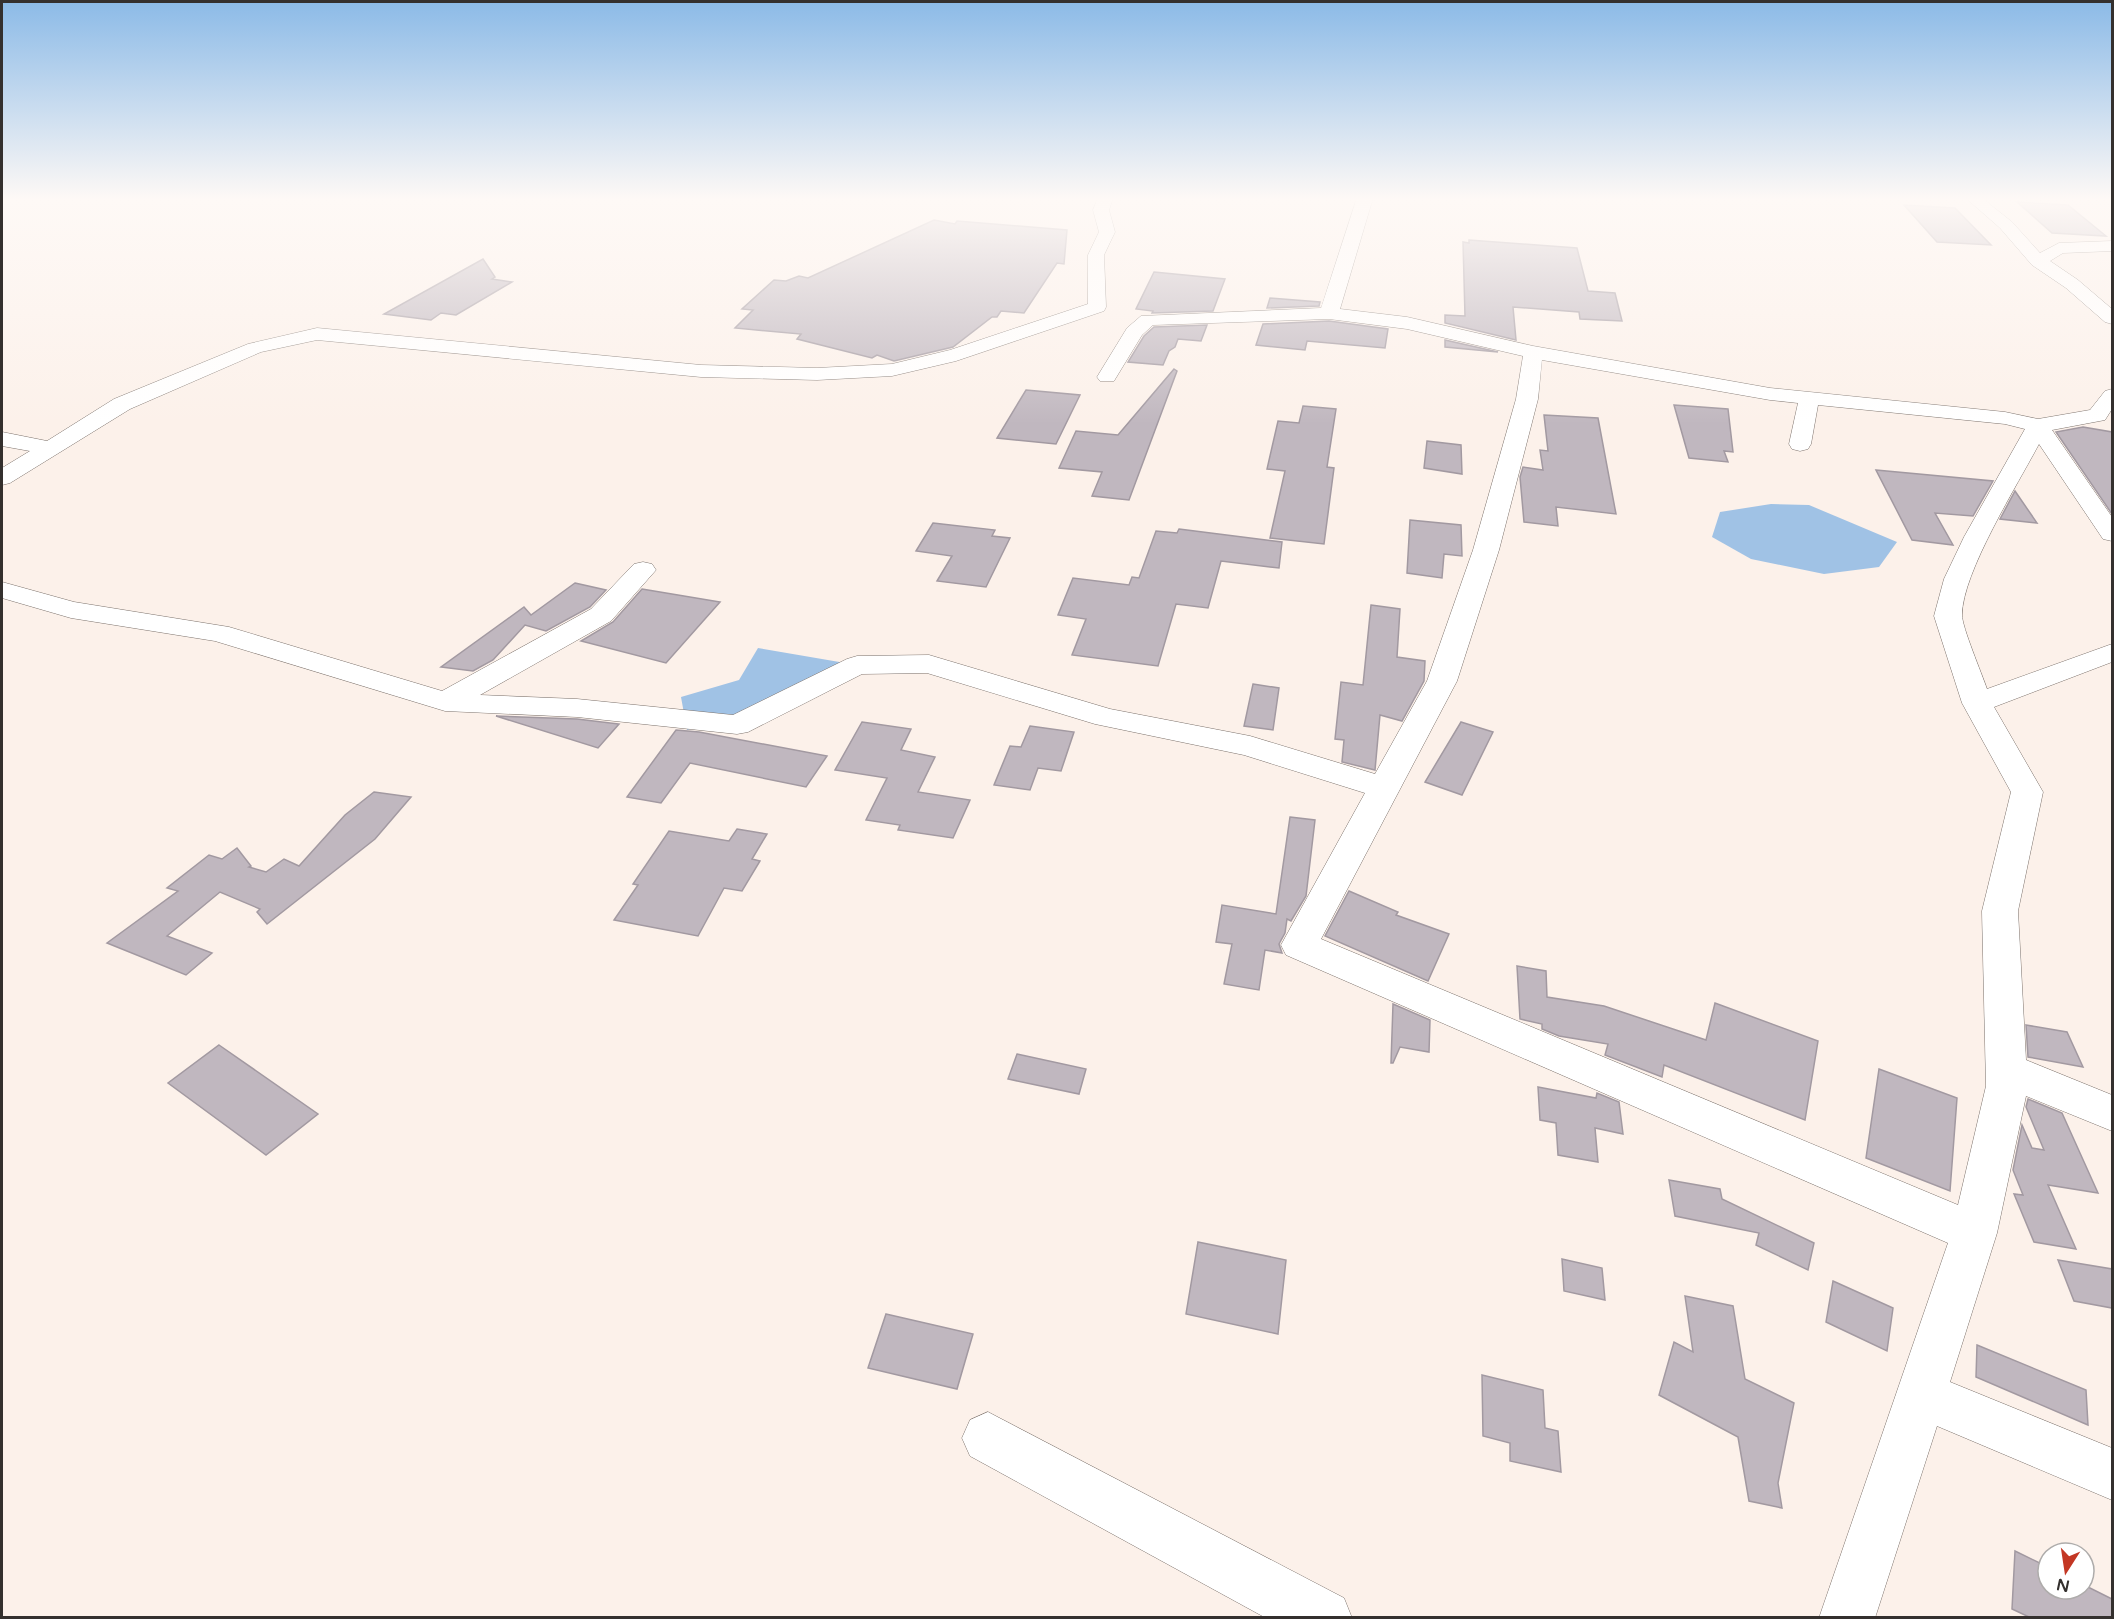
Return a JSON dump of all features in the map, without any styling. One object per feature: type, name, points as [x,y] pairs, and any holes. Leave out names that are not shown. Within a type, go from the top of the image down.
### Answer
[{"type":"street","points":[[1096,274],[1097,307]]},
{"type":"street","points":[[1329,313],[1341,274]]},
{"type":"street","points":[[2057,274],[2112,318]]},
{"type":"street","points":[[2,478],[132,399],[255,348],[316,334],[701,371],[817,374],[892,370],[956,355],[1097,307],[1131,316],[1329,313],[1407,323],[1533,352],[1668,378],[1809,399],[2005,418],[2038,426],[2097,415],[2112,395]]},
{"type":"street","points":[[1107,377],[1134,332],[1131,316]]},
{"type":"street","points":[[1533,352],[1527,399],[1486,550],[1446,670],[1299,945],[1974,1233]]},
{"type":"street","points":[[1800,444],[1809,399]]},
{"type":"street","points":[[2038,426],[2112,534]]},
{"type":"street","points":[[1846,1617],[1866,1565],[1974,1233],[2007,1086],[2000,911],[2027,792],[1977,703],[1948,616],[1957,579],[1977,537],[2038,426]]},
{"type":"street","points":[[2,440],[49,448]]},
{"type":"street","points":[[445,702],[601,615],[643,570]]},
{"type":"street","points":[[2,590],[71,610],[219,633],[445,702],[577,708],[737,725],[857,665],[929,664],[1106,717],[1250,746],[1384,788]]},
{"type":"street","points":[[1977,703],[2112,652]]},
{"type":"street","points":[[2007,1070],[2112,1113]]},
{"type":"street","points":[[1922,1395],[2112,1474]]},
{"type":"street","points":[[988,1438],[1324,1617]]},
{"type":"water","points":[[1771,504],[1809,505],[1897,542],[1879,567],[1824,574],[1751,559],[1712,537],[1720,512]]},
{"type":"water","points":[[758,648],[857,665],[753,713],[687,730],[681,697],[739,680]]},
{"type":"building","points":[[457,274],[493,274],[495,277],[492,279],[512,282],[456,315],[441,313],[431,320],[384,314]]},
{"type":"building","points":[[818,274],[1050,274],[1024,313],[1001,311],[997,317],[992,317],[953,347],[894,361],[877,355],[872,358],[797,339],[801,334],[735,328],[753,310],[742,309],[774,280],[786,281],[799,276],[808,278]]},
{"type":"building","points":[[1153,274],[1225,279],[1213,311],[1152,313],[1153,311],[1136,309]]},
{"type":"building","points":[[1464,274],[1584,274],[1588,291],[1615,293],[1622,321],[1580,319],[1579,312],[1513,307],[1516,340],[1445,323],[1445,315],[1465,316]]},
{"type":"building","points":[[1270,298],[1320,302],[1319,306],[1267,308]]},
{"type":"building","points":[[1329,321],[1388,329],[1385,348],[1307,341],[1305,350],[1256,345],[1263,324]]},
{"type":"building","points":[[1207,325],[1201,341],[1178,339],[1163,365],[1128,362],[1144,336],[1154,327]]},
{"type":"building","points":[[1445,340],[1498,352],[1445,347]]},
{"type":"building","points":[[1174,369],[1177,371],[1129,500],[1092,496],[1102,472],[1059,468],[1076,431],[1118,435]]},
{"type":"building","points":[[1026,390],[1080,395],[1056,444],[997,438]]},
{"type":"building","points":[[1674,405],[1728,409],[1733,452],[1724,451],[1728,462],[1689,458]]},
{"type":"building","points":[[1303,406],[1336,409],[1327,467],[1334,468],[1324,544],[1270,538],[1285,471],[1267,469],[1278,421],[1299,423]]},
{"type":"building","points":[[1544,415],[1598,418],[1616,514],[1556,507],[1558,526],[1524,522],[1520,477],[1523,467],[1543,470],[1540,450],[1548,451]]},
{"type":"building","points":[[2083,427],[2112,432],[2112,514],[2056,432]]},
{"type":"building","points":[[1427,441],[1461,445],[1462,474],[1424,468]]},
{"type":"building","points":[[1876,470],[1993,481],[1973,516],[1935,513],[1953,545],[1912,540]]},
{"type":"building","points":[[2015,491],[2037,523],[2000,519]]},
{"type":"building","points":[[1410,520],[1461,525],[1462,556],[1444,554],[1442,578],[1407,573]]},
{"type":"building","points":[[933,523],[995,530],[992,536],[1010,538],[986,587],[937,581],[952,556],[916,551]]},
{"type":"building","points":[[1179,529],[1282,542],[1279,568],[1221,561],[1208,608],[1176,604],[1158,666],[1072,655],[1086,619],[1058,615],[1073,578],[1129,585],[1132,577],[1139,578],[1156,531],[1177,533]]},
{"type":"building","points":[[575,583],[606,590],[590,607],[546,631],[525,625],[493,660],[473,671],[441,667],[524,607],[531,615]]},
{"type":"building","points":[[642,589],[720,602],[666,663],[581,641],[613,622]]},
{"type":"building","points":[[1371,605],[1400,609],[1397,657],[1425,661],[1424,681],[1402,721],[1380,715],[1375,770],[1342,762],[1344,740],[1335,739],[1341,682],[1363,685]]},
{"type":"building","points":[[1253,684],[1279,688],[1273,730],[1244,726]]},
{"type":"building","points":[[496,716],[577,719],[619,724],[598,748]]},
{"type":"building","points":[[862,722],[911,729],[901,750],[935,757],[918,792],[970,800],[953,838],[898,830],[900,825],[866,820],[887,778],[835,770]]},
{"type":"building","points":[[1461,722],[1493,732],[1462,795],[1425,782]]},
{"type":"building","points":[[1030,726],[1074,732],[1061,771],[1038,768],[1030,790],[994,785],[1010,746],[1021,747]]},
{"type":"building","points":[[676,730],[699,732],[827,756],[806,787],[690,763],[661,803],[627,797]]},
{"type":"building","points":[[374,792],[411,797],[375,839],[267,924],[257,912],[260,909],[220,892],[167,936],[212,953],[186,975],[107,943],[178,891],[167,888],[209,855],[222,859],[237,848],[251,866],[249,867],[266,872],[284,859],[299,866],[345,815]]},
{"type":"building","points":[[1290,817],[1315,820],[1306,896],[1291,921],[1287,919],[1285,933],[1279,944],[1282,953],[1265,950],[1259,990],[1224,984],[1232,944],[1216,942],[1222,905],[1276,914]]},
{"type":"building","points":[[737,829],[767,834],[752,859],[760,861],[742,891],[724,888],[698,936],[614,920],[638,885],[633,884],[669,831],[729,841]]},
{"type":"building","points":[[1349,891],[1398,912],[1396,915],[1449,934],[1428,981],[1325,936]]},
{"type":"building","points":[[1517,966],[1546,971],[1547,997],[1604,1006],[1706,1040],[1715,1003],[1818,1041],[1805,1120],[1664,1065],[1662,1077],[1605,1055],[1608,1044],[1559,1036],[1542,1029],[1542,1024],[1520,1019]]},
{"type":"building","points":[[1393,1004],[1430,1020],[1429,1052],[1400,1047],[1391,1063]]},
{"type":"building","points":[[2026,1025],[2067,1032],[2083,1067],[2028,1057]]},
{"type":"building","points":[[219,1045],[318,1114],[266,1155],[168,1083]]},
{"type":"building","points":[[1017,1054],[1086,1069],[1079,1094],[1008,1079]]},
{"type":"building","points":[[1879,1069],[1957,1098],[1950,1191],[1866,1158]]},
{"type":"building","points":[[1538,1087],[1596,1098],[1597,1093],[1619,1102],[1623,1134],[1595,1128],[1598,1162],[1558,1155],[1556,1123],[1540,1120]]},
{"type":"building","points":[[2028,1099],[2062,1113],[2098,1193],[2048,1185],[2076,1249],[2034,1242],[2014,1194],[2023,1195],[2013,1170],[2022,1125],[2032,1148],[2044,1150],[2026,1107]]},
{"type":"building","points":[[1669,1180],[1720,1189],[1722,1199],[1814,1243],[1808,1270],[1756,1245],[1759,1233],[1675,1216]]},
{"type":"building","points":[[1198,1242],[1286,1260],[1278,1334],[1186,1314]]},
{"type":"building","points":[[1562,1259],[1602,1268],[1605,1300],[1564,1291]]},
{"type":"building","points":[[2058,1260],[2112,1269],[2112,1308],[2074,1301]]},
{"type":"building","points":[[1833,1281],[1893,1308],[1887,1351],[1826,1322]]},
{"type":"building","points":[[1685,1296],[1733,1306],[1745,1379],[1794,1403],[1778,1483],[1782,1508],[1749,1501],[1738,1437],[1659,1395],[1674,1342],[1693,1352]]},
{"type":"building","points":[[886,1314],[973,1334],[957,1389],[868,1368]]},
{"type":"building","points":[[1977,1345],[2086,1390],[2088,1425],[1976,1377]]},
{"type":"building","points":[[1482,1375],[1543,1390],[1545,1428],[1558,1431],[1561,1472],[1510,1461],[1510,1443],[1483,1436]]},
{"type":"building","points":[[2015,1551],[2036,1561],[2036,1601],[2096,1601],[2096,1591],[2112,1599],[2112,1617],[2029,1617],[2012,1609]]}]
